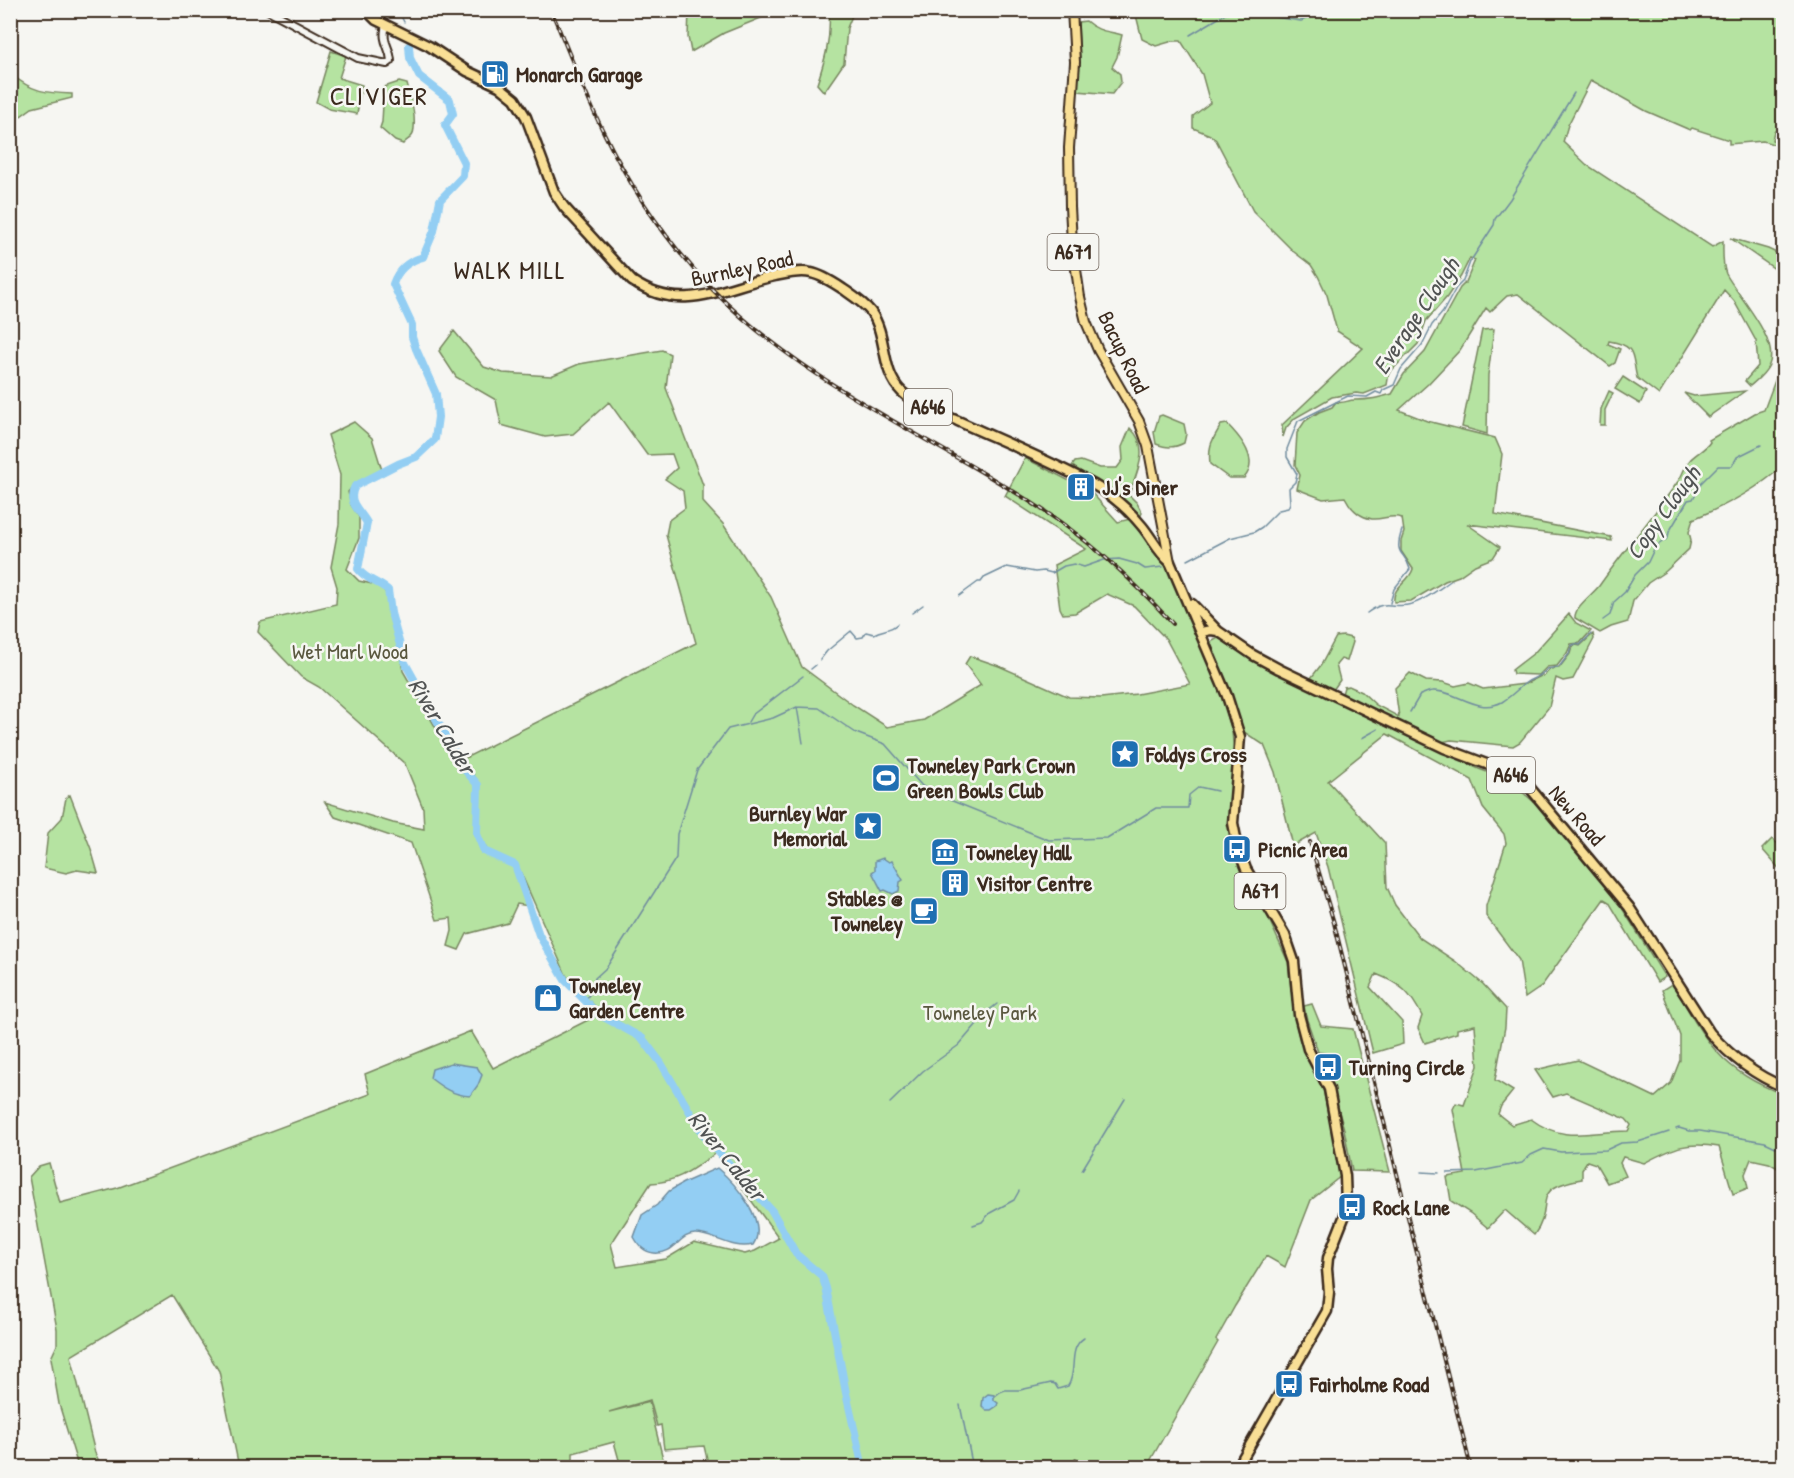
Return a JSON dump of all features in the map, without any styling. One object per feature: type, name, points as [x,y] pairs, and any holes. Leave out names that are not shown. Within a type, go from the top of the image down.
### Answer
[{"type":"highway","name":"Burnley Road","points":[[366,10],[386,25],[429,46],[467,71],[499,86],[515,99],[526,117],[555,192],[564,207],[632,281],[643,289],[660,295],[692,298],[787,274],[810,273],[832,282],[863,304],[876,322],[887,367],[902,392],[923,405],[1040,458],[1100,489],[1133,516],[1162,555],[1170,562],[1201,632]]},
{"type":"highway","name":"New Road","points":[[1186,597],[1218,631],[1253,655],[1444,748],[1505,771],[1530,789],[1604,874],[1629,907],[1710,1033],[1744,1066],[1768,1081],[1784,1087]]},
{"type":"highway","points":[[1201,632],[1218,631]]},
{"type":"highway","name":"A671","points":[[1201,632],[1227,696],[1240,737],[1233,823],[1238,848],[1246,868],[1285,935],[1294,961],[1299,1015],[1308,1049],[1329,1089],[1346,1190],[1345,1215],[1327,1269],[1329,1292],[1327,1311],[1237,1467]]},
{"type":"main road","name":"Bacup Road","points":[[1072,10],[1075,62],[1069,148],[1070,189],[1072,242],[1080,297],[1086,322],[1098,350],[1139,421],[1148,446],[1170,562]]},
{"type":"street","points":[[268,10],[358,58],[387,64],[391,61],[391,56],[383,37],[386,25]]},
{"type":"green space","points":[[730,10],[807,11],[773,13],[724,33],[691,52],[688,37],[689,11],[711,11],[713,14],[720,15]]},
{"type":"green space","points":[[813,11],[854,11],[847,28],[844,63],[824,92],[817,84],[827,49],[829,13]]},
{"type":"green space","points":[[1135,11],[1783,11],[1783,132],[1774,131],[1772,140],[1783,143],[1783,147],[1763,141],[1729,144],[1729,140],[1692,128],[1690,130],[1646,111],[1591,80],[1568,125],[1563,142],[1587,165],[1712,247],[1723,241],[1723,262],[1726,274],[1763,331],[1771,355],[1769,365],[1761,377],[1750,386],[1745,381],[1758,366],[1756,341],[1734,301],[1724,290],[1659,395],[1637,378],[1632,353],[1625,346],[1609,341],[1608,344],[1620,349],[1615,363],[1610,366],[1518,294],[1507,296],[1490,312],[1486,308],[1460,350],[1399,410],[1427,421],[1495,438],[1502,454],[1495,514],[1611,537],[1612,541],[1467,524],[1500,547],[1493,558],[1475,565],[1411,601],[1394,602],[1398,588],[1413,569],[1401,551],[1404,532],[1402,518],[1367,518],[1356,511],[1345,497],[1323,499],[1297,489],[1300,475],[1295,465],[1297,433],[1305,421],[1332,407],[1336,402],[1370,399],[1392,394],[1404,374],[1425,352],[1460,288],[1466,282],[1475,260],[1470,258],[1447,297],[1426,321],[1418,344],[1389,373],[1387,385],[1364,394],[1332,397],[1295,418],[1286,428],[1283,437],[1282,425],[1363,348],[1337,331],[1327,295],[1318,276],[1311,265],[1294,252],[1253,211],[1216,140],[1193,128],[1193,116],[1210,103],[1202,74],[1181,41],[1156,46],[1142,39]]},
{"type":"green space","points":[[1086,21],[1099,29],[1122,35],[1112,67],[1120,74],[1121,82],[1112,94],[1077,91],[1080,64],[1078,22]]},
{"type":"green space","points":[[331,51],[346,56],[339,78],[362,85],[357,114],[329,109],[316,102]]},
{"type":"green space","points":[[11,74],[33,88],[47,92],[72,94],[72,98],[32,108],[11,123]]},
{"type":"green space","points":[[399,82],[407,84],[414,115],[413,134],[403,144],[395,141],[380,128],[384,87]]},
{"type":"green space","points":[[1730,238],[1768,249],[1783,256],[1783,272],[1775,269]]},
{"type":"green space","points":[[1494,329],[1488,375],[1487,434],[1462,427],[1482,330]]},
{"type":"green space","name":"Towneley Park","points":[[454,331],[484,367],[503,373],[551,376],[579,364],[662,350],[670,354],[666,388],[703,485],[703,502],[723,524],[771,597],[802,667],[887,727],[924,720],[981,685],[965,664],[970,656],[999,666],[1069,697],[1101,698],[1190,684],[1166,639],[1134,606],[1107,594],[1075,613],[1063,614],[1060,608],[1054,565],[1086,549],[1005,496],[1025,458],[1091,492],[1118,522],[1130,519],[1170,572],[1222,696],[1232,731],[1235,766],[1228,825],[1233,852],[1241,872],[1267,915],[1288,962],[1294,1016],[1300,1041],[1323,1089],[1341,1176],[1311,1200],[1285,1267],[1266,1256],[1235,1306],[1216,1340],[1218,1342],[1146,1468],[1093,1467],[1076,1458],[1068,1468],[709,1467],[704,1446],[664,1449],[661,1425],[657,1426],[650,1400],[609,1412],[649,1402],[665,1467],[621,1467],[614,1442],[573,1453],[573,1467],[239,1467],[219,1371],[172,1295],[71,1356],[95,1453],[102,1467],[65,1467],[77,1463],[59,1404],[51,1358],[57,1345],[57,1329],[29,1177],[39,1166],[49,1163],[60,1203],[117,1188],[370,1094],[365,1074],[471,1031],[493,1068],[602,1013],[572,984],[566,975],[517,864],[487,850],[479,834],[479,783],[463,759],[696,643],[666,535],[669,520],[685,508],[683,491],[665,479],[677,468],[672,454],[647,455],[609,402],[573,434],[545,437],[501,425],[496,400],[456,377],[439,351]],"holes":[[[716,1153],[779,1238],[745,1254],[694,1242],[666,1259],[617,1267],[611,1244],[651,1183],[678,1177]]]},
{"type":"green space","points":[[1783,359],[1783,466],[1741,496],[1693,519],[1689,532],[1691,540],[1689,549],[1666,571],[1648,583],[1633,601],[1628,622],[1600,633],[1575,618],[1580,605],[1599,586],[1659,507],[1679,480],[1690,460],[1708,445],[1709,440],[1764,410]]},
{"type":"green space","points":[[1623,377],[1646,392],[1640,404],[1615,389]]},
{"type":"green space","points":[[1609,391],[1613,393],[1605,410],[1605,425],[1600,425],[1601,409]]},
{"type":"green space","points":[[1745,391],[1708,417],[1684,393],[1694,396]]},
{"type":"green space","points":[[1162,415],[1184,424],[1186,434],[1184,443],[1170,447],[1156,444],[1154,432],[1159,416]]},
{"type":"green space","name":"Wet Marl Wood","points":[[354,422],[372,438],[382,470],[355,483],[348,492],[351,505],[359,517],[359,538],[347,569],[359,581],[381,586],[388,596],[403,671],[458,766],[476,786],[475,835],[483,853],[514,867],[529,906],[517,904],[508,923],[467,934],[459,950],[448,946],[452,931],[451,918],[437,920],[411,843],[335,817],[325,802],[393,823],[424,829],[423,808],[405,764],[319,687],[301,677],[258,632],[260,622],[336,604],[337,587],[331,567],[339,524],[340,475],[328,435]]},
{"type":"green space","points":[[1227,424],[1242,442],[1249,457],[1250,464],[1244,478],[1229,478],[1210,464],[1210,448],[1213,439],[1221,425]]},
{"type":"green space","points":[[1130,428],[1140,443],[1141,451],[1138,469],[1129,495],[1137,503],[1142,513],[1140,517],[1124,500],[1072,466],[1075,462],[1081,461],[1100,468],[1117,468],[1123,460],[1122,447]]},
{"type":"green space","points":[[1569,614],[1576,623],[1591,631],[1580,643],[1571,644],[1557,666],[1547,667],[1539,675],[1513,674],[1512,670],[1534,653]]},
{"type":"green space","points":[[1593,634],[1594,639],[1573,679],[1563,681],[1556,678],[1549,707],[1520,742],[1513,746],[1451,740],[1442,742],[1342,694],[1344,687],[1349,686],[1362,692],[1376,705],[1399,717],[1395,688],[1410,673],[1426,681],[1443,682],[1455,686],[1469,683],[1483,689],[1525,684],[1544,676],[1550,669],[1559,668],[1570,654],[1572,647],[1580,646]]},
{"type":"green space","points":[[1336,637],[1351,638],[1353,642],[1347,661],[1341,659],[1336,665],[1340,680],[1333,690],[1311,678]]},
{"type":"green space","points":[[1218,638],[1373,720],[1508,780],[1534,802],[1622,908],[1665,977],[1657,982],[1609,902],[1604,899],[1541,987],[1525,998],[1519,960],[1486,916],[1486,906],[1506,843],[1504,834],[1483,808],[1472,780],[1387,734],[1328,781],[1385,843],[1387,887],[1395,905],[1420,938],[1455,961],[1483,984],[1506,1009],[1495,1080],[1513,1091],[1501,1106],[1498,1114],[1512,1125],[1531,1119],[1543,1127],[1566,1134],[1628,1131],[1631,1125],[1626,1119],[1566,1093],[1553,1097],[1535,1070],[1578,1060],[1655,1097],[1671,1083],[1680,1060],[1680,1036],[1662,990],[1673,983],[1694,1020],[1716,1051],[1744,1075],[1783,1094],[1783,1171],[1769,1163],[1751,1159],[1745,1174],[1748,1188],[1733,1194],[1719,1147],[1688,1145],[1663,1153],[1644,1163],[1623,1157],[1620,1163],[1626,1176],[1607,1183],[1596,1164],[1587,1161],[1582,1169],[1582,1179],[1565,1183],[1548,1193],[1540,1224],[1534,1235],[1505,1210],[1488,1228],[1451,1201],[1447,1177],[1465,1174],[1453,1109],[1456,1103],[1464,1105],[1478,1066],[1475,1025],[1457,1029],[1457,1033],[1425,1043],[1418,1028],[1422,1016],[1413,1001],[1398,985],[1376,974],[1370,987],[1402,1022],[1403,1044],[1373,1053],[1328,867],[1316,833],[1293,846],[1275,772],[1264,745],[1244,732],[1225,678],[1211,648],[1211,642]]},
{"type":"green space","points":[[70,795],[98,873],[77,870],[66,873],[44,868],[48,833],[62,818],[66,798]]},
{"type":"green space","points":[[1772,839],[1783,848],[1783,873],[1762,849]]},
{"type":"green space","points":[[1312,1004],[1321,1026],[1353,1029],[1390,1172],[1352,1171],[1344,1129],[1328,1075],[1329,1059],[1325,1053],[1318,1052],[1307,1020],[1304,1006]]},
{"type":"water","points":[[883,858],[889,862],[892,861],[903,880],[900,882],[899,891],[893,894],[882,891],[872,872],[875,870],[875,861]]},
{"type":"water","points":[[451,1063],[477,1067],[482,1075],[470,1096],[448,1090],[430,1078],[432,1069]]},
{"type":"water","points":[[717,1168],[741,1193],[753,1214],[757,1225],[757,1236],[753,1245],[730,1244],[709,1236],[695,1234],[685,1237],[672,1248],[661,1253],[650,1252],[642,1248],[634,1237],[642,1215],[657,1205],[669,1191]]},
{"type":"water","points":[[988,1394],[994,1395],[994,1400],[998,1403],[991,1410],[986,1410],[982,1406],[983,1398]]},
{"type":"waterway","name":"River Calder","points":[[398,10],[404,22]]},
{"type":"waterway","points":[[1190,35],[1227,13],[1238,10]]},
{"type":"waterway","points":[[1254,10],[1268,16],[1301,21],[1320,13],[1353,11]]},
{"type":"waterway","name":"River Calder","points":[[409,46],[410,58],[419,76],[450,100],[453,114],[445,125],[464,163],[463,176],[440,200],[434,231],[423,257],[404,266],[393,284],[412,325],[412,337],[416,349],[436,394],[438,417],[435,439],[416,457],[355,486],[353,501],[367,523],[358,569],[388,590],[391,613],[405,663],[464,769],[478,785],[477,834],[484,851],[515,865],[539,935],[565,980],[598,1014],[642,1038],[661,1063],[704,1136],[772,1211],[796,1254],[822,1276],[863,1468]]},
{"type":"waterway","name":"Everage Clough","points":[[1188,560],[1230,538],[1254,532],[1279,510],[1288,508],[1289,488],[1295,482],[1297,474],[1287,457],[1287,449],[1298,421],[1348,396],[1367,397],[1376,392],[1381,394],[1383,390],[1394,385],[1401,369],[1422,345],[1432,325],[1463,281],[1470,262],[1494,225],[1495,219],[1510,199],[1574,93]]},
{"type":"waterway","name":"Copy Clough","points":[[1603,620],[1610,615],[1614,602],[1625,592],[1635,575],[1648,562],[1655,547],[1668,538],[1669,532],[1688,500],[1693,499],[1701,483],[1718,466],[1732,466],[1737,457],[1761,445]]},
{"type":"waterway","points":[[1390,603],[1394,589],[1410,569],[1399,549],[1402,530]]},
{"type":"waterway","points":[[959,596],[984,578],[1007,567],[1052,573],[1064,566],[1074,564],[1084,567],[1104,560],[1119,559],[1145,569],[1163,567]]},
{"type":"waterway","points":[[1367,613],[1380,606],[1399,606],[1417,602],[1452,580]]},
{"type":"waterway","name":"Everage Clough","points":[[912,613],[923,605]]},
{"type":"waterway","points":[[820,660],[851,631],[857,638],[863,637],[866,632],[874,634],[897,624]]},
{"type":"waterway","name":"Copy Clough","points":[[1410,712],[1420,695],[1431,691],[1450,694],[1484,706],[1502,702],[1547,669],[1559,667],[1569,654],[1571,646],[1580,645],[1591,634]]},
{"type":"waterway","points":[[811,669],[816,665]]},
{"type":"waterway","points":[[748,722],[752,715],[803,676]]},
{"type":"waterway","name":"Copy Clough","points":[[797,707],[819,708],[856,733],[885,744],[922,786],[940,796],[1049,840],[1107,838],[1156,808],[1188,808],[1189,795],[1199,787],[1217,791]]},
{"type":"waterway","name":"Everage Clough","points":[[585,1001],[593,988],[595,978],[606,968],[676,858],[677,834],[697,770],[728,729],[773,718],[797,707],[803,743]]},
{"type":"waterway","name":"Copy Clough","points":[[1362,738],[1378,729]]},
{"type":"waterway","points":[[890,1103],[923,1071],[959,1045],[988,1011],[997,1004]]},
{"type":"waterway","points":[[1082,1170],[1125,1099]]},
{"type":"waterway","points":[[1676,1129],[1765,1142],[1784,1151]]},
{"type":"waterway","points":[[1447,1173],[1476,1172],[1522,1163],[1531,1155],[1544,1149],[1561,1152],[1606,1150],[1621,1143],[1638,1142],[1669,1132]]},
{"type":"waterway","points":[[1421,1172],[1439,1173]]},
{"type":"waterway","points":[[973,1225],[982,1222],[990,1213],[1014,1200],[1019,1191]]},
{"type":"waterway","points":[[994,1397],[1005,1390],[1020,1390],[1051,1383],[1055,1384],[1058,1389],[1068,1386],[1071,1380],[1074,1354],[1084,1338]]},
{"type":"waterway","points":[[960,1405],[973,1468]]},
{"type":"railway","points":[[551,10],[598,120],[628,177],[667,236],[713,290],[748,323],[825,379],[989,476],[1069,528],[1122,573],[1173,624]]},
{"type":"railway","points":[[1310,842],[1334,923],[1471,1468]]},
{"type":"place","name":"Monarch Garage","points":[[495,74]]},
{"type":"place","name":"JJ's Diner","points":[[1081,487]]},
{"type":"place","name":"Foldys Cross","points":[[1125,754]]},
{"type":"place","name":"Towneley Park Crown Green Bowls Club","points":[[886,778]]},
{"type":"place","name":"Burnley War Memorial","points":[[868,826]]},
{"type":"place","name":"Picnic Area","points":[[1237,849]]},
{"type":"place","name":"Towneley Hall","points":[[945,852]]},
{"type":"place","name":"Visitor Centre","points":[[955,883]]},
{"type":"place","name":"Stables @ Towneley","points":[[924,911]]},
{"type":"place","name":"Towneley Garden Centre","points":[[548,998]]},
{"type":"place","name":"Turning Circle","points":[[1328,1067]]},
{"type":"place","name":"Rock Lane","points":[[1352,1207]]},
{"type":"place","name":"Fairholme Road","points":[[1289,1384]]},
{"type":"district","name":"CLIVIGER","points":[[379,96]]},
{"type":"district","name":"WALK MILL","points":[[510,270]]}]
